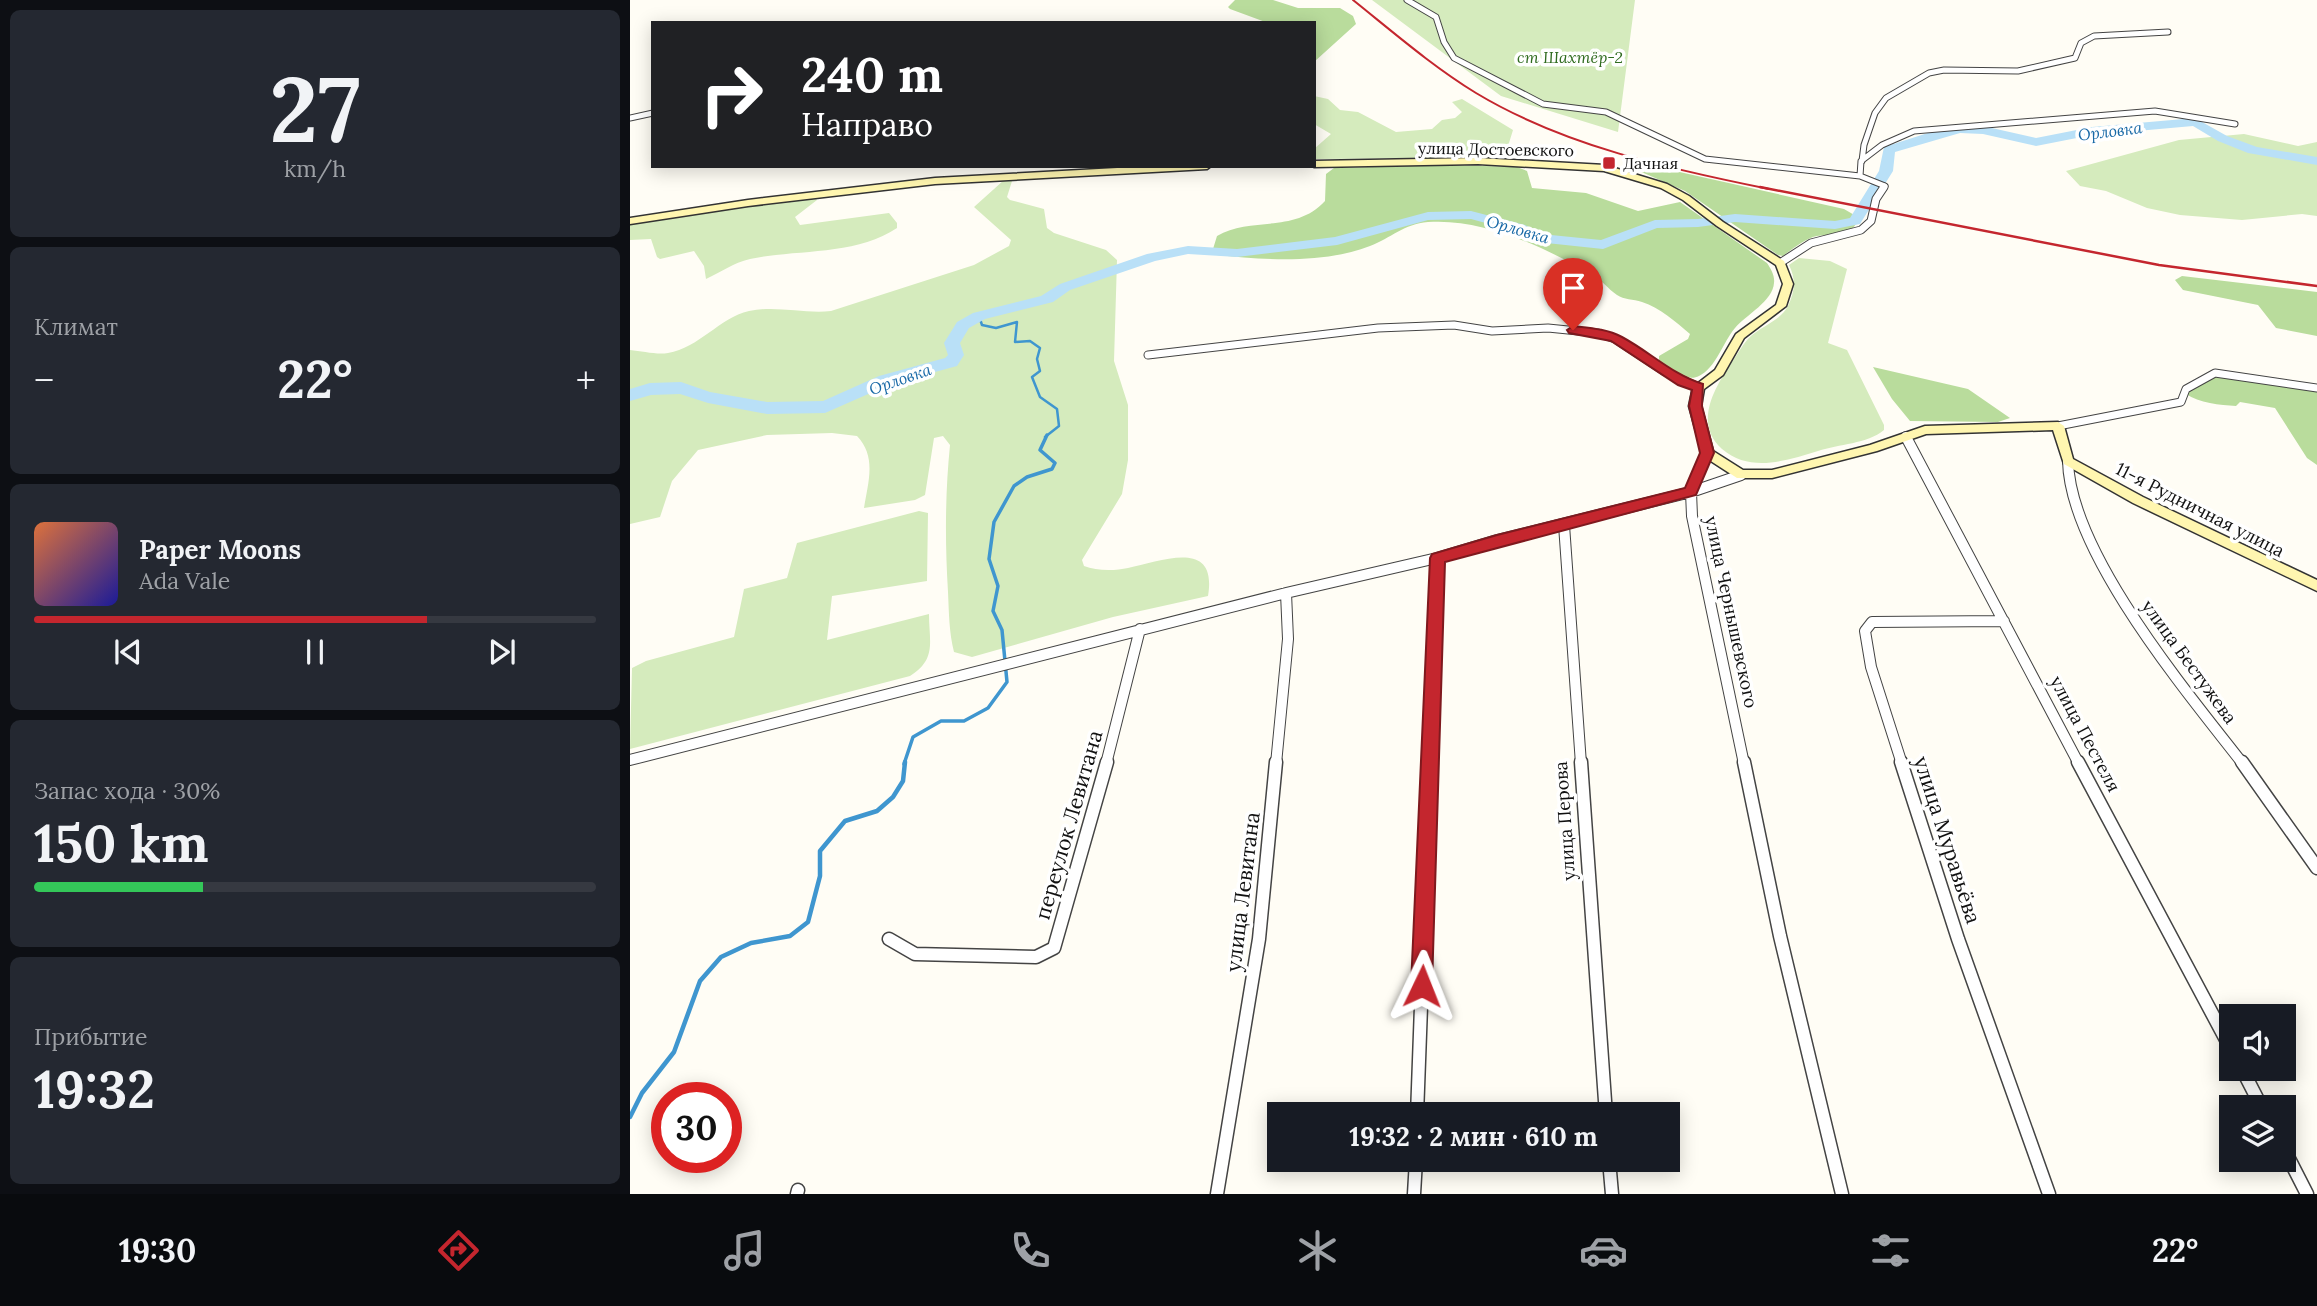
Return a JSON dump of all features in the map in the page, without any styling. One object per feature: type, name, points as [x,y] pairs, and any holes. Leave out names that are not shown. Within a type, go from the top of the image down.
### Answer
[{"type":"main road","name":"улица Достоевского","points":[[1316,164],[1478,162],[1605,168],[1664,186],[1780,262]]},
{"type":"main road","points":[[630,221],[760,201],[935,181],[1172,168]]},
{"type":"main road","points":[[1780,262],[1788,284],[1782,306],[1740,336],[1718,372],[1699,387],[1695,406],[1707,453],[1741,475],[1772,474],[1925,430],[2058,426],[2068,461]]},
{"type":"main road","name":"11-я Рудничная улица","points":[[2068,461],[2138,500],[2317,586]]},
{"type":"street","points":[[1407,0],[1437,17],[1444,42],[1454,58],[1544,104],[1606,113],[1705,159],[1860,176],[1885,186],[1876,199],[1875,213],[1861,230],[1811,243],[1780,262]]},
{"type":"street","points":[[1860,176],[1864,145],[1875,113],[1886,99],[1930,73],[1944,70],[2018,71],[2075,58],[2081,43],[2094,36],[2168,32]]},
{"type":"street","points":[[1861,161],[1882,145],[1914,131],[1930,128],[2155,111],[2235,124]]},
{"type":"street","points":[[630,118],[651,113]]},
{"type":"street","points":[[1148,355],[1378,328],[1454,325],[1492,331],[1548,328],[1598,333],[1615,338],[1674,377],[1699,387]]},
{"type":"street","points":[[2058,426],[2181,402],[2186,389],[2215,373],[2317,388]]},
{"type":"street","name":"улица Пестеля","points":[[1906,437],[2219,1026]]},
{"type":"street","name":"улица Чернышевского","points":[[1707,453],[1691,492],[1692,516],[1780,936],[1842,1194]]},
{"type":"street","name":"улица Бестужева","points":[[2068,461],[2067,480],[2071,499],[2093,547],[2130,613],[2184,689],[2248,769],[2317,868]]},
{"type":"street","points":[[630,760],[1140,629],[1437,558],[1497,540],[1691,492],[1741,475]]},
{"type":"street","name":"улица Перова","points":[[1564,525],[1605,1102]]},
{"type":"street","points":[[1417,1102],[1437,558]]},
{"type":"street","name":"улица Левитана","points":[[1217,1194],[1259,939],[1288,639],[1286,593]]},
{"type":"street","name":"улица Муравьёва","points":[[2004,621],[1872,622],[1865,631],[1871,667],[1958,939],[2049,1194]]},
{"type":"street","name":"переулок Левитана","points":[[889,939],[915,954],[1037,957],[1054,948],[1101,784],[1140,629]]},
{"type":"street","points":[[1414,1194],[1415,1172]]},
{"type":"street","points":[[1610,1172],[1612,1194]]},
{"type":"street","points":[[2296,1172],[2307,1194]]},
{"type":"green space","points":[[1235,0],[1273,0],[1298,8],[1340,8],[1353,16],[1356,24],[1316,60],[1316,21],[1263,21],[1228,7]]},
{"type":"green space","name":"ст Шахтёр-2","points":[[1372,0],[1635,0],[1618,132],[1501,96]]},
{"type":"green space","points":[[1316,96],[1328,99],[1340,110],[1358,112],[1396,132],[1432,129],[1442,120],[1455,118],[1462,112],[1452,102],[1462,99],[1513,130],[1505,156],[1499,158],[1316,159],[1316,147],[1331,134],[1316,125]]},
{"type":"green space","points":[[2244,134],[2298,146],[2317,142],[2317,216],[2302,214],[2242,220],[2180,215],[2147,208],[2106,191],[2080,186],[2066,171],[2179,140]]},
{"type":"green space","points":[[1626,160],[1844,209],[1856,216],[1856,224],[1842,233],[1813,237],[1783,256],[1778,255],[1685,191],[1623,164]]},
{"type":"green space","points":[[1449,165],[1517,167],[1527,171],[1532,188],[1586,193],[1638,211],[1680,202],[1767,263],[1774,278],[1772,290],[1764,302],[1735,328],[1710,367],[1694,378],[1678,373],[1659,361],[1659,356],[1688,339],[1690,334],[1673,320],[1649,305],[1620,297],[1595,276],[1554,254],[1492,230],[1449,222],[1419,223],[1352,252],[1314,258],[1235,257],[1217,255],[1213,249],[1217,236],[1230,230],[1300,218],[1313,211],[1325,201],[1326,174],[1334,168]]},
{"type":"green space","points":[[1004,180],[1012,181],[1007,197],[1044,209],[1047,228],[1054,233],[1106,250],[1117,260],[1114,361],[1128,405],[1128,460],[1122,494],[1082,560],[1084,566],[1112,570],[1170,559],[1196,560],[1204,566],[1209,578],[1208,596],[1113,617],[972,657],[954,652],[946,555],[950,445],[943,436],[934,438],[925,495],[915,500],[864,508],[870,470],[867,452],[857,436],[832,433],[767,435],[698,450],[672,481],[660,517],[630,524],[630,350],[668,353],[690,345],[728,320],[749,311],[831,311],[974,265],[1009,246],[1011,240],[974,207]]},
{"type":"green space","points":[[815,197],[817,200],[795,217],[800,225],[889,213],[897,223],[897,228],[863,243],[750,259],[706,279],[704,266],[694,251],[660,259],[651,239],[630,240],[630,224],[639,221]]},
{"type":"green space","points":[[1799,258],[1830,261],[1847,269],[1828,343],[1847,350],[1884,430],[1861,441],[1781,461],[1744,461],[1722,449],[1713,439],[1708,417],[1710,405],[1719,382],[1746,342],[1755,332],[1785,311],[1794,286],[1789,265]]},
{"type":"green space","points":[[2182,276],[2317,292],[2317,336],[2276,328],[2258,305],[2183,290],[2175,280]]},
{"type":"green space","points":[[1873,367],[1968,389],[2010,418],[1998,422],[1910,421],[1892,399]]},
{"type":"green space","points":[[2214,376],[2317,392],[2317,465],[2307,458],[2275,408],[2240,402],[2236,406],[2217,404],[2197,400],[2186,394],[2187,389]]},
{"type":"green space","points":[[919,511],[928,513],[927,581],[832,596],[827,640],[929,614],[930,649],[919,670],[910,676],[630,749],[632,668],[646,661],[734,637],[744,589],[787,578],[797,543]]},
{"type":"waterway","name":"Орловка","points":[[630,395],[650,389],[681,388],[708,397],[767,408],[825,407],[885,380],[951,362],[956,355],[952,343],[963,325],[979,316],[1047,299],[1065,287],[1152,257],[1188,250],[1237,253],[1337,241],[1428,216],[1471,215],[1520,228],[1537,238],[1603,245],[1655,224],[1698,223],[1735,218],[1835,225],[1855,221],[1886,171],[1889,150],[1935,134],[1960,130],[1983,130],[2036,142],[2092,131],[2166,127],[2195,122],[2237,145],[2285,157],[2317,161]]},
{"type":"waterway","points":[[979,316],[982,325],[996,328],[1017,322],[1015,342],[1030,341],[1040,348],[1037,359],[1040,371],[1032,377],[1040,397],[1057,409],[1059,426],[1047,436]]},
{"type":"waterway","points":[[904,764],[913,737],[941,721],[964,721],[988,708],[1007,682],[1002,630],[993,611],[998,586],[989,559],[994,522],[1014,486],[1027,477],[1052,469],[1055,463],[1040,450],[1047,436]]},
{"type":"waterway","points":[[630,1117],[642,1093],[674,1052],[700,981],[721,957],[751,943],[790,936],[808,922],[820,876],[820,851],[845,821],[877,811],[893,797],[903,781],[905,762]]},
{"type":"railway","points":[[1353,0],[1460,83],[1510,112],[1545,128],[1656,164],[1769,189]]},
{"type":"railway","points":[[1760,187],[2159,265],[2317,286]]},
{"type":"place","name":"Дачная","points":[[1609,163]]},
{"type":"route","points":[[1422,986],[1437,558],[1497,540],[1691,492],[1707,453],[1695,406],[1699,387],[1665,372],[1615,338],[1573,330]]}]
